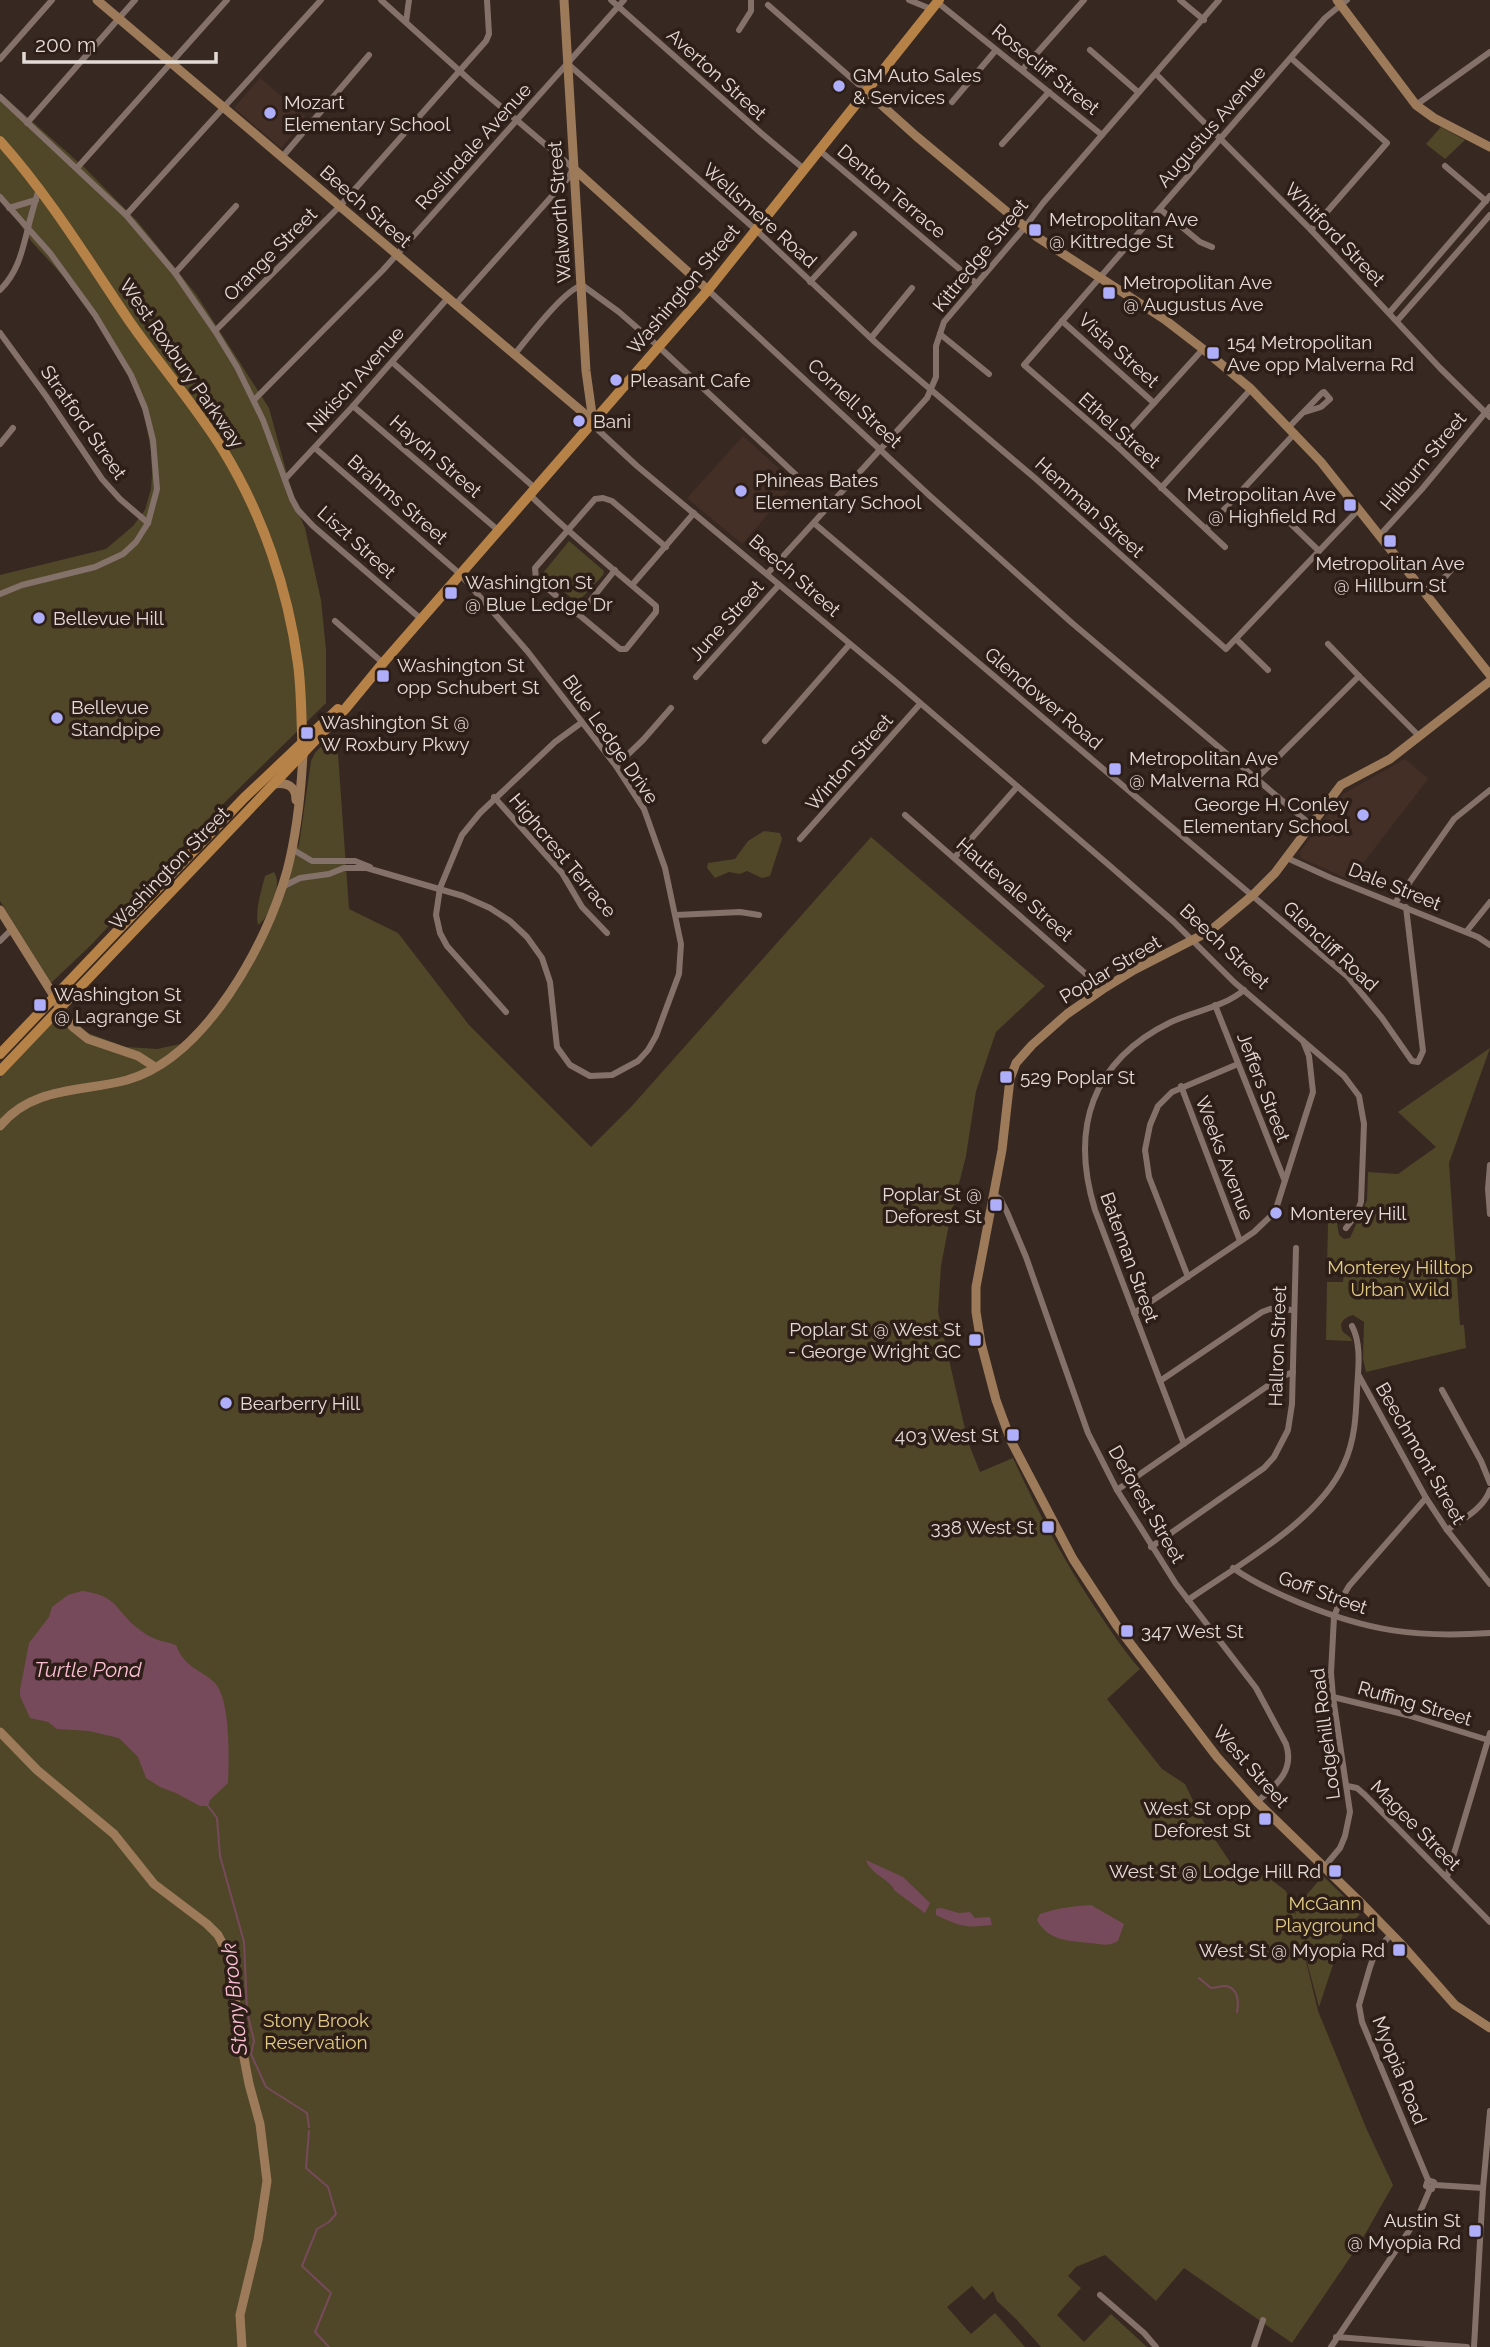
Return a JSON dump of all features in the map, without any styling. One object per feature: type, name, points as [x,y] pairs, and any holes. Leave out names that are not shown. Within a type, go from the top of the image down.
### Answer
[{"type":"main road","name":"Washington Street","points":[[0,1071],[303,754],[328,733],[383,663],[708,290],[935,3]]},
{"type":"main road","name":"West Roxbury Parkway","points":[[0,141],[39,188],[136,331],[216,439],[253,508],[273,559],[289,618],[298,664],[303,754]]},
{"type":"main road","name":"Washington Street","points":[[0,1054],[244,798],[302,741],[363,688]]},
{"type":"street","points":[[0,59],[52,0]]},
{"type":"street","name":"Beech Street","points":[[97,0],[593,421],[597,429],[627,456],[849,645],[897,682],[1110,866],[1244,990],[1348,1080],[1362,1104],[1364,1124],[1361,1202],[1356,1216],[1346,1228]]},
{"type":"street","points":[[27,122],[135,0]]},
{"type":"street","points":[[77,168],[227,0]]},
{"type":"street","points":[[126,215],[321,0]]},
{"type":"street","name":"Cornell Street","points":[[381,0],[573,168],[1072,623],[1311,825]]},
{"type":"street","points":[[406,22],[410,0]]},
{"type":"street","name":"Orange Street","points":[[215,331],[340,206],[486,41],[489,34],[487,0]]},
{"type":"street","name":"Walworth Street","points":[[564,0],[586,371],[593,421]]},
{"type":"street","name":"Averton Street","points":[[611,0],[804,169]]},
{"type":"street","name":"Roslindale Avenue","points":[[254,400],[396,255],[624,0]]},
{"type":"street","points":[[740,30],[751,11],[751,0]]},
{"type":"street","name":"Rosecliff Street","points":[[909,0],[935,3],[1102,135]]},
{"type":"street","points":[[1022,70],[1084,0]]},
{"type":"street","points":[[1180,0],[1204,20]]},
{"type":"street","name":"Kittredge Street","points":[[767,574],[927,398],[936,377],[936,346],[949,314],[1219,0]]},
{"type":"street","points":[[1341,2],[1416,105],[1434,118],[1490,147]]},
{"type":"street","name":"Augustus Avenue","points":[[1024,365],[1341,2]]},
{"type":"street","points":[[768,5],[916,136],[1025,227],[1164,319],[1251,389],[1292,430],[1359,509],[1490,675]]},
{"type":"street","points":[[952,102],[996,50]]},
{"type":"street","points":[[1090,50],[1139,92]]},
{"type":"street","points":[[1416,105],[1490,52]]},
{"type":"street","points":[[283,156],[369,55]]},
{"type":"street","points":[[1291,58],[1387,143],[1311,230]]},
{"type":"street","name":"Wellsmere Road","points":[[569,64],[756,230],[930,391]]},
{"type":"street","name":"Whitford Street","points":[[1156,74],[1488,412]]},
{"type":"street","points":[[1002,144],[1049,92]]},
{"type":"street","name":"West Roxbury Parkway","points":[[0,97],[126,215],[175,273],[215,331],[254,400],[286,478]]},
{"type":"street","name":"Denton Terrace","points":[[819,150],[976,283]]},
{"type":"street","points":[[1389,313],[1488,198],[1445,166]]},
{"type":"street","name":"Nikisch Avenue","points":[[286,478],[392,362],[569,177],[573,168]]},
{"type":"street","points":[[0,290],[8,282],[23,253],[39,188]]},
{"type":"street","points":[[0,197],[50,253],[73,284],[131,375],[145,408],[153,440],[157,489],[148,523],[123,554],[109,562],[22,585],[0,594]]},
{"type":"street","points":[[9,208],[36,200]]},
{"type":"street","points":[[175,273],[236,206]]},
{"type":"street","points":[[1160,209],[1200,242],[1212,247]]},
{"type":"street","points":[[1397,321],[1490,215]]},
{"type":"street","points":[[810,282],[854,234]]},
{"type":"street","points":[[514,355],[562,299],[575,287],[582,285],[619,312],[796,475]]},
{"type":"street","points":[[871,338],[912,288]]},
{"type":"street","name":"Vista Street","points":[[1062,321],[1154,403]]},
{"type":"street","name":"Stratford Street","points":[[0,332],[102,479],[148,523]]},
{"type":"street","points":[[940,334],[989,374]]},
{"type":"street","points":[[1116,445],[1203,349]]},
{"type":"street","points":[[392,362],[533,492],[569,529],[656,606],[656,611],[626,649],[620,649],[537,579],[535,568],[569,529],[595,499],[608,499],[666,548]]},
{"type":"street","name":"Ethel Street","points":[[1024,365],[1116,445],[1225,547]]},
{"type":"street","points":[[1161,488],[1251,389]]},
{"type":"street","name":"Hemman Street","points":[[930,391],[1036,479],[1226,649],[1236,639]]},
{"type":"street","name":"Haydn Street","points":[[353,406],[499,531]]},
{"type":"street","points":[[1206,529],[1305,412]]},
{"type":"street","name":"Hilburn Street","points":[[1380,535],[1488,412]]},
{"type":"street","points":[[0,444],[13,428]]},
{"type":"street","name":"Brahms Street","points":[[315,448],[460,574]]},
{"type":"street","name":"Liszt Street","points":[[286,478],[298,510],[313,526],[421,619]]},
{"type":"street","points":[[1268,670],[1236,639],[1359,509]]},
{"type":"street","points":[[632,586],[694,513]]},
{"type":"street","points":[[1289,522],[1319,551]]},
{"type":"street","name":"Glendower Road","points":[[815,524],[1253,895]]},
{"type":"street","points":[[1424,592],[1445,577],[1457,563]]},
{"type":"street","points":[[579,615],[615,570]]},
{"type":"street","name":"Blue Ledge Drive","points":[[292,849],[312,861],[355,861],[440,888],[480,903],[510,921],[527,937],[542,958],[546,968],[557,1047],[570,1065],[590,1076],[612,1075],[624,1070],[648,1050],[656,1036],[679,974],[681,944],[665,868],[645,809],[616,766],[528,652],[460,574]]},
{"type":"street","name":"June Street","points":[[696,677],[779,585]]},
{"type":"street","points":[[335,621],[383,663]]},
{"type":"street","points":[[765,741],[849,645]]},
{"type":"street","points":[[1328,645],[1420,737]]},
{"type":"street","points":[[1256,779],[1359,677]]},
{"type":"street","name":"Poplar Street","points":[[1034,1487],[1011,1441],[996,1400],[976,1312],[976,1287],[1002,1150],[1010,1079],[1016,1063],[1067,1014],[1103,989],[1210,931],[1253,895],[1287,858],[1341,785],[1390,760],[1490,681]]},
{"type":"street","name":"Winton Street","points":[[800,839],[920,704]]},
{"type":"street","points":[[616,766],[671,708]]},
{"type":"street","points":[[506,1012],[447,946],[440,933],[436,915],[440,888],[461,835],[495,797],[555,742],[581,723]]},
{"type":"street","points":[[0,1126],[17,1108],[42,1096],[130,1079],[175,1056],[196,1037],[253,955],[282,887],[292,849],[303,754]]},
{"type":"street","points":[[274,784],[287,784],[296,794],[294,835]]},
{"type":"street","points":[[955,858],[1017,787]]},
{"type":"street","points":[[1395,902],[1454,819],[1490,790]]},
{"type":"street","name":"Highcrest Terrace","points":[[495,797],[562,873],[582,907],[607,933]]},
{"type":"street","name":"Hautevale Street","points":[[905,815],[1103,989]]},
{"type":"street","name":"Dale Street","points":[[1287,858],[1466,932],[1490,945]]},
{"type":"street","name":"Blue Ledge Drive","points":[[282,887],[300,878],[329,874],[344,868],[374,869]]},
{"type":"street","name":"Glencliff Road","points":[[1253,895],[1360,989],[1412,1060],[1418,1062],[1423,1051],[1406,907]]},
{"type":"street","points":[[1466,932],[1490,902]]},
{"type":"street","points":[[0,910],[73,1027],[88,1039],[138,1056],[155,1067]]},
{"type":"street","points":[[676,915],[740,912],[759,915]]},
{"type":"street","points":[[0,941],[12,929]]},
{"type":"street","name":"Bateman Street","points":[[1184,1444],[1087,1183],[1084,1161],[1090,1114],[1099,1087],[1126,1051],[1172,1022],[1235,998],[1244,990]]},
{"type":"street","name":"Jeffers Street","points":[[1215,1005],[1284,1180]]},
{"type":"street","points":[[1135,1313],[1240,1241],[1275,1212],[1313,1092],[1309,1056],[1302,1038]]},
{"type":"street","points":[[1188,1277],[1149,1177],[1145,1150],[1150,1125],[1158,1106],[1172,1092],[1238,1064]]},
{"type":"street","name":"Weeks Avenue","points":[[1181,1086],[1240,1241]]},
{"type":"street","points":[[1490,1165],[1490,1214]]},
{"type":"street","name":"Deforest Street","points":[[993,1193],[1007,1212],[1026,1257],[1088,1433],[1117,1490],[1188,1600],[1256,1688],[1286,1744],[1289,1764],[1285,1776],[1257,1802]]},
{"type":"street","name":"Hallron Street","points":[[1151,1546],[1264,1468],[1274,1457],[1288,1430],[1293,1372],[1296,1248]]},
{"type":"street","points":[[1160,1381],[1262,1312],[1270,1309],[1294,1310]]},
{"type":"street","name":"Beechmont Street","points":[[1352,1326],[1358,1343],[1357,1374],[1426,1497],[1447,1530],[1490,1584]]},
{"type":"street","points":[[1117,1490],[1279,1378],[1293,1372]]},
{"type":"street","points":[[1188,1600],[1293,1526],[1318,1504],[1343,1467],[1351,1446],[1355,1424],[1357,1374]]},
{"type":"street","points":[[1442,1390],[1490,1483]]},
{"type":"street","name":"West Street","points":[[1034,1487],[1073,1559],[1117,1626],[1210,1749],[1257,1802],[1325,1866],[1455,2004],[1490,2028]]},
{"type":"street","points":[[1447,1530],[1474,1512],[1487,1498],[1490,1490]]},
{"type":"street","name":"Lodgehill Road","points":[[1325,1866],[1340,1847],[1350,1812],[1331,1673],[1334,1617],[1349,1586],[1426,1497]]},
{"type":"street","name":"Goff Street","points":[[1233,1568],[1252,1582],[1334,1617],[1405,1633],[1490,1633]]},
{"type":"street","name":"Ruffing Street","points":[[1333,1697],[1489,1737]]},
{"type":"street","points":[[0,1732],[37,1770],[114,1834],[154,1884],[207,1924],[218,1935],[233,1963],[241,2046],[260,2124],[267,2181],[258,2240],[240,2315],[242,2347]]},
{"type":"street","points":[[1447,1877],[1489,1737]]},
{"type":"street","name":"Magee Street","points":[[1347,1786],[1357,1788],[1366,1795],[1490,1922]]},
{"type":"street","name":"Myopia Road","points":[[1391,1934],[1375,1954],[1359,2005],[1362,2022],[1429,2180],[1426,2186],[1432,2187]]},
{"type":"street","points":[[1474,2347],[1490,2111]]},
{"type":"street","points":[[1331,2347],[1417,2219],[1432,2187],[1483,2188]]},
{"type":"street","points":[[1100,2295],[1156,2347]]},
{"type":"street","points":[[1254,2347],[1263,2320]]},
{"type":"street","points":[[1336,2337],[1467,2347]]},
{"type":"shaded area","name":"Mozart Elementary School","points":[[260,78],[307,118],[281,148],[234,108]]},
{"type":"shaded area","name":"Phineas Bates Elementary School","points":[[743,436],[795,483],[742,544],[687,498]]},
{"type":"shaded area","name":"George H. Conley Elementary School","points":[[1405,759],[1428,779],[1350,880],[1301,858],[1300,852],[1343,794]]},
{"type":"green space","points":[[0,93],[85,168],[138,222],[196,294],[269,408],[296,507],[305,528],[321,600],[326,650],[326,703],[214,813],[91,945],[51,983],[0,901],[0,575],[106,549],[133,526],[145,510],[151,489],[151,451],[145,417],[123,359],[63,276],[31,241],[11,210],[0,201]]},
{"type":"green space","points":[[1441,127],[1465,140],[1445,159],[1426,144]]},
{"type":"green space","points":[[569,541],[604,571],[577,603],[543,573]]},
{"type":"green space","name":"Stony Brook Reservation","points":[[328,739],[338,754],[349,909],[398,933],[469,1025],[591,1147],[631,1107],[871,837],[1045,986],[996,1032],[976,1091],[966,1156],[941,1266],[938,1312],[968,1442],[980,1472],[1013,1458],[1042,1518],[1074,1574],[1113,1634],[1140,1669],[1107,1699],[1162,1769],[1185,1784],[1204,1823],[1240,1877],[1265,1875],[1286,1891],[1296,1916],[1295,1908],[1323,1876],[1361,1913],[1344,1931],[1319,2007],[1300,1936],[1318,2011],[1367,2130],[1393,2185],[1360,2243],[1292,2343],[1184,2268],[1156,2301],[1105,2255],[1076,2267],[1068,2276],[1081,2288],[1057,2315],[1084,2342],[1111,2314],[1147,2347],[1041,2347],[997,2301],[993,2291],[984,2300],[972,2286],[947,2307],[971,2334],[995,2313],[1025,2347],[0,2347],[0,1078],[68,1008],[72,1018],[88,1033],[126,1047],[157,1049],[185,1043],[209,1016],[256,947],[288,859],[299,845],[311,761]]},
{"type":"green space","points":[[764,831],[780,833],[782,839],[770,876],[762,878],[747,871],[740,874],[729,872],[715,878],[707,868],[708,863],[735,859],[748,841]]},
{"type":"green space","points":[[274,872],[277,885],[274,900],[267,915],[258,925],[258,907],[265,876]]},
{"type":"green space","name":"Monterey Hilltop Urban Wild","points":[[1490,1048],[1449,1163],[1460,1325],[1464,1325],[1466,1348],[1366,1372],[1363,1359],[1364,1322],[1353,1315],[1343,1321],[1343,1332],[1352,1341],[1326,1340],[1327,1282],[1343,1282],[1344,1267],[1327,1267],[1328,1223],[1336,1218],[1339,1235],[1344,1239],[1350,1238],[1367,1200],[1368,1172],[1398,1174],[1436,1147],[1398,1112]]},
{"type":"water","name":"Turtle Pond","points":[[82,1591],[94,1593],[116,1605],[145,1634],[176,1645],[183,1659],[214,1682],[220,1690],[228,1730],[228,1783],[210,1800],[208,1806],[200,1806],[146,1778],[138,1757],[119,1738],[89,1731],[57,1729],[48,1722],[30,1718],[20,1696],[29,1643],[49,1617],[52,1607],[68,1595]]},
{"type":"water","points":[[866,1860],[903,1877],[930,1903],[925,1913],[895,1891]]},
{"type":"water","points":[[1091,1905],[1124,1924],[1118,1941],[1104,1945],[1060,1939],[1047,1932],[1037,1920],[1040,1914],[1046,1912]]},
{"type":"water","points":[[936,1909],[959,1913],[970,1912],[975,1918],[990,1917],[992,1925],[958,1924],[936,1915]]},
{"type":"waterway","name":"Stony Brook","points":[[208,1806],[217,1818],[220,1856],[244,1942],[247,2011],[254,2041],[251,2054],[266,2087],[307,2113],[309,2127]]},
{"type":"waterway","points":[[1199,1978],[1211,1988],[1224,1986],[1232,1989],[1237,1999],[1237,2012]]},
{"type":"waterway","name":"Stony Brook","points":[[309,2131],[306,2168],[328,2187],[336,2214],[317,2229],[302,2266],[331,2293],[315,2332],[329,2347]]},
{"type":"place","name":"GM Auto Sales & Services","points":[[839,86]]},
{"type":"place","name":"Mozart Elementary School","points":[[270,113]]},
{"type":"place","name":"Metropolitan Ave @ Kittredge St","points":[[1035,230]]},
{"type":"place","name":"Metropolitan Ave @ Augustus Ave","points":[[1109,293]]},
{"type":"place","name":"154 Metropolitan Ave opp Malverna Rd","points":[[1213,353]]},
{"type":"place","name":"Pleasant Cafe","points":[[616,380]]},
{"type":"place","name":"Bani","points":[[579,421]]},
{"type":"place","name":"Phineas Bates Elementary School","points":[[741,491]]},
{"type":"place","name":"Metropolitan Ave @ Highfield Rd","points":[[1350,505]]},
{"type":"place","name":"Metropolitan Ave @ Hillburn St","points":[[1390,541]]},
{"type":"place","name":"Washington St @ Blue Ledge Dr","points":[[451,593]]},
{"type":"place","name":"Bellevue Hill","points":[[39,618]]},
{"type":"place","name":"Washington St opp Schubert St","points":[[383,676]]},
{"type":"place","name":"Bellevue Standpipe","points":[[57,718]]},
{"type":"place","name":"Washington St @ W Roxbury Pkwy","points":[[307,733]]},
{"type":"place","name":"Metropolitan Ave @ Malverna Rd","points":[[1115,769]]},
{"type":"place","name":"George H. Conley Elementary School","points":[[1363,815]]},
{"type":"place","name":"Washington St @ Lagrange St","points":[[40,1005]]},
{"type":"place","name":"529 Poplar St","points":[[1006,1077]]},
{"type":"place","name":"Poplar St @ Deforest St","points":[[996,1205]]},
{"type":"place","name":"Monterey Hill","points":[[1276,1213]]},
{"type":"place","name":"Poplar St @ West St - George Wright GC","points":[[975,1340]]},
{"type":"place","name":"Bearberry Hill","points":[[226,1403]]},
{"type":"place","name":"403 West St","points":[[1013,1435]]},
{"type":"place","name":"338 West St","points":[[1048,1527]]},
{"type":"place","name":"347 West St","points":[[1127,1631]]},
{"type":"place","name":"West St opp Deforest St","points":[[1265,1819]]},
{"type":"place","name":"West St @ Lodge Hill Rd","points":[[1335,1871]]},
{"type":"place","name":"West St @ Myopia Rd","points":[[1399,1950]]},
{"type":"place","name":"Austin St @ Myopia Rd","points":[[1475,2231]]},
{"type":"park label","name":"McGann Playground","points":[[1325,1914]]}]
